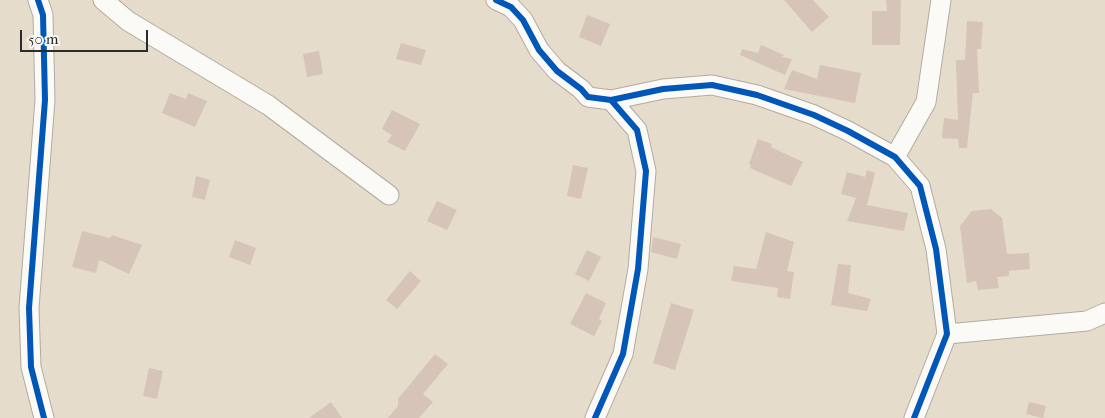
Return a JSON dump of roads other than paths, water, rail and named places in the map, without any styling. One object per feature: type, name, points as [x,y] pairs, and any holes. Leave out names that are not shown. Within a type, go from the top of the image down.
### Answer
[{"type":"street","points":[[38,0],[43,15],[45,100],[29,308],[31,367],[44,418]]},
{"type":"street","points":[[103,0],[128,21],[268,105],[389,195]]},
{"type":"street","points":[[496,0],[511,7],[523,20],[539,50],[557,71],[581,89],[588,98],[612,100],[663,89],[712,85],[757,95],[814,114],[848,130],[894,157],[920,186],[936,249],[947,334],[914,418]]},
{"type":"street","points":[[894,157],[926,102],[941,0]]},
{"type":"street","points":[[595,418],[623,354],[638,269],[646,171],[637,130],[612,100]]},
{"type":"street","points":[[947,334],[1087,321],[1105,314]]}]
